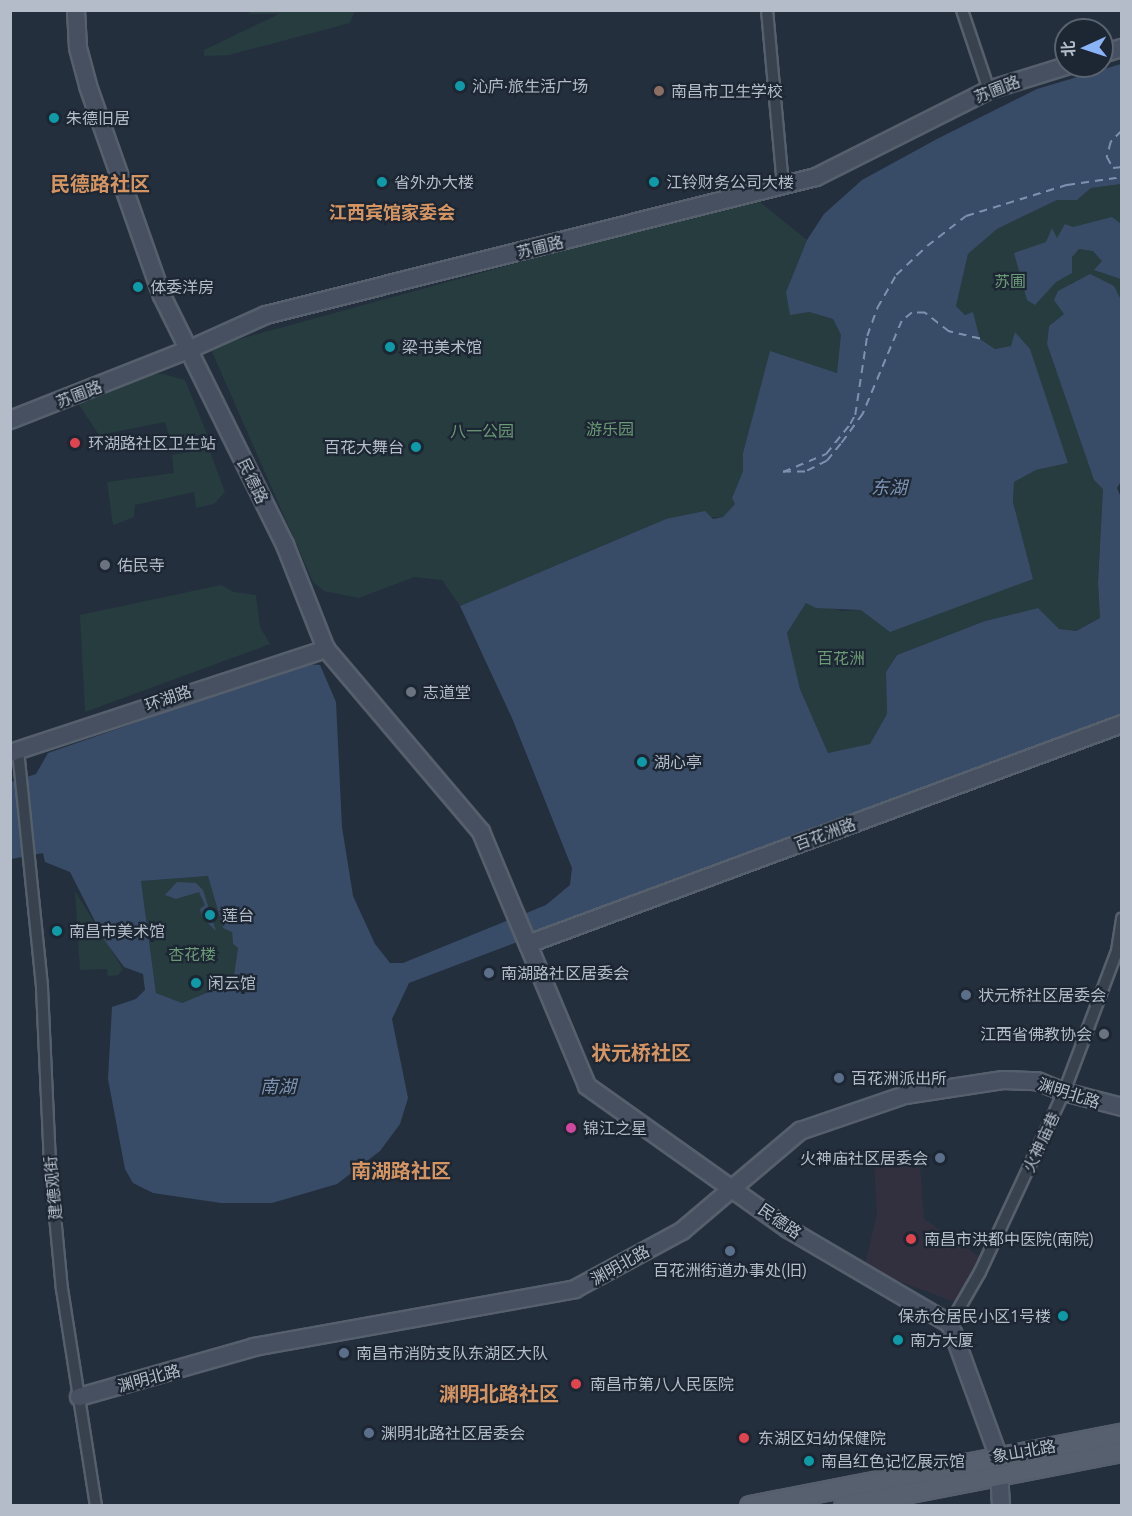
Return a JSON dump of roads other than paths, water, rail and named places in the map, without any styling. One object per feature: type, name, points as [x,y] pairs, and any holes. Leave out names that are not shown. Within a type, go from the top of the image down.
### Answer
[{"type":"main road","name":"民德路","points":[[76,10],[78,48],[88,86],[162,296],[285,545],[326,649],[481,832],[587,1086],[734,1186],[788,1229],[950,1324]]},
{"type":"main road","name":"苏圃路","points":[[10,420],[188,350],[266,315],[816,177],[989,90],[1054,70]]},
{"type":"main road","name":"环湖路","points":[[14,752],[326,649]]},
{"type":"main road","name":"百花洲路","points":[[528,944],[1120,728]]},
{"type":"main road","name":"渊明北路","points":[[79,1397],[254,1347],[575,1289],[682,1231],[800,1131],[905,1095],[1003,1080],[1037,1081],[1064,1092],[1122,1107]]},
{"type":"main road","points":[[950,1324],[999,1464],[1001,1506]]},
{"type":"main road","name":"象山北路","points":[[844,1506],[1122,1434]]},
{"type":"main road","name":"象山北路","points":[[750,1506],[999,1464],[1122,1452]]},
{"type":"street","points":[[767,10],[783,186]]},
{"type":"street","points":[[962,10],[989,90]]},
{"type":"street","name":"建德观街","points":[[14,752],[30,868],[42,988],[50,1163],[62,1289],[96,1506]]},
{"type":"street","name":"火神庙巷","points":[[950,1324],[980,1272],[1064,1092],[1116,951],[1122,918]]},
{"type":"water","name":"东湖","points":[[1121,64],[1121,184],[1091,188],[1077,200],[1057,200],[997,229],[968,254],[956,306],[965,315],[973,312],[980,339],[995,349],[1011,346],[1015,332],[1030,349],[1068,463],[1036,470],[1014,482],[1013,502],[1033,579],[890,632],[861,610],[816,608],[806,603],[787,633],[800,689],[828,753],[870,744],[887,714],[886,672],[897,655],[985,621],[1038,608],[1059,629],[1076,631],[1100,618],[1098,583],[1103,489],[1094,480],[1047,344],[1049,326],[1064,314],[1054,300],[1058,291],[1090,274],[1114,286],[1121,300],[1122,480],[1117,488],[1122,500],[1121,714],[409,983],[392,1019],[408,1098],[400,1124],[380,1151],[337,1184],[272,1203],[221,1203],[153,1193],[133,1183],[125,1169],[108,1079],[112,1007],[136,999],[145,990],[143,974],[124,967],[105,941],[70,872],[45,862],[43,853],[11,859],[11,782],[36,774],[48,753],[305,664],[320,665],[336,702],[342,827],[353,896],[375,944],[390,963],[403,963],[546,905],[570,885],[572,868],[512,718],[460,606],[666,519],[705,511],[713,519],[723,517],[735,504],[732,498],[743,471],[743,453],[770,351],[837,373],[841,335],[833,319],[809,312],[790,315],[786,292],[807,240],[824,214],[862,180],[1037,89],[1074,78],[1114,78],[1114,66]],"holes":[[[208,876],[223,928],[232,932],[233,944],[238,948],[233,982],[182,1003],[156,993],[141,881]]]},
{"type":"water","points":[[1112,217],[1121,224],[1121,279],[1094,270],[1102,261],[1093,251],[1079,249],[1072,257],[1072,273],[1056,282],[1035,305],[1027,300],[1014,253],[1046,242],[1052,228],[1057,238],[1065,224],[1073,227]]},
{"type":"water","points":[[177,882],[196,883],[203,890],[216,931],[202,917],[200,909],[205,905],[199,892],[176,899],[165,895]]},
{"type":"place","name":"沁庐·旅生活广场","points":[[460,86]]},
{"type":"place","name":"南昌市卫生学校","points":[[659,91]]},
{"type":"place","name":"朱德旧居","points":[[54,118]]},
{"type":"place","name":"省外办大楼","points":[[382,182]]},
{"type":"place","name":"江铃财务公司大楼","points":[[654,182]]},
{"type":"place","name":"体委洋房","points":[[138,287]]},
{"type":"place","name":"梁书美术馆","points":[[390,347]]},
{"type":"place","name":"环湖路社区卫生站","points":[[75,443]]},
{"type":"place","name":"百花大舞台","points":[[416,447]]},
{"type":"place","name":"佑民寺","points":[[105,565]]},
{"type":"place","name":"志道堂","points":[[411,692]]},
{"type":"place","name":"湖心亭","points":[[642,762]]},
{"type":"place","name":"莲台","points":[[210,915]]},
{"type":"place","name":"南昌市美术馆","points":[[57,931]]},
{"type":"place","name":"南湖路社区居委会","points":[[489,973]]},
{"type":"place","name":"闲云馆","points":[[196,983]]},
{"type":"place","name":"状元桥社区居委会","points":[[966,995]]},
{"type":"place","name":"江西省佛教协会","points":[[1104,1034]]},
{"type":"place","name":"百花洲派出所","points":[[839,1078]]},
{"type":"place","name":"锦江之星","points":[[571,1128]]},
{"type":"place","name":"火神庙社区居委会","points":[[940,1158]]},
{"type":"place","name":"南昌市洪都中医院(南院)","points":[[911,1239]]},
{"type":"place","name":"百花洲街道办事处(旧)","points":[[730,1251]]},
{"type":"place","name":"保赤仓居民小区1号楼","points":[[1063,1316]]},
{"type":"place","name":"南方大厦","points":[[898,1340]]},
{"type":"place","name":"南昌市消防支队东湖区大队","points":[[344,1353]]},
{"type":"place","name":"南昌市第八人民医院","points":[[576,1384]]},
{"type":"place","name":"渊明北路社区居委会","points":[[369,1433]]},
{"type":"place","name":"东湖区妇幼保健院","points":[[744,1438]]},
{"type":"place","name":"南昌红色记忆展示馆","points":[[809,1461]]},
{"type":"district","name":"民德路社区","points":[[100,183]]},
{"type":"district","name":"江西宾馆家委会","points":[[392,212]]},
{"type":"district","name":"状元桥社区","points":[[641,1052]]},
{"type":"district","name":"南湖路社区","points":[[401,1170]]},
{"type":"district","name":"渊明北路社区","points":[[499,1393]]},
{"type":"park label","name":"苏圃","points":[[1010,281]]},
{"type":"park label","name":"游乐园","points":[[610,429]]},
{"type":"park label","name":"八一公园","points":[[482,431]]},
{"type":"park label","name":"百花洲","points":[[841,658]]},
{"type":"park label","name":"杏花楼","points":[[192,954]]},
{"type":"water label","name":"南湖","points":[[278,1086]]}]
